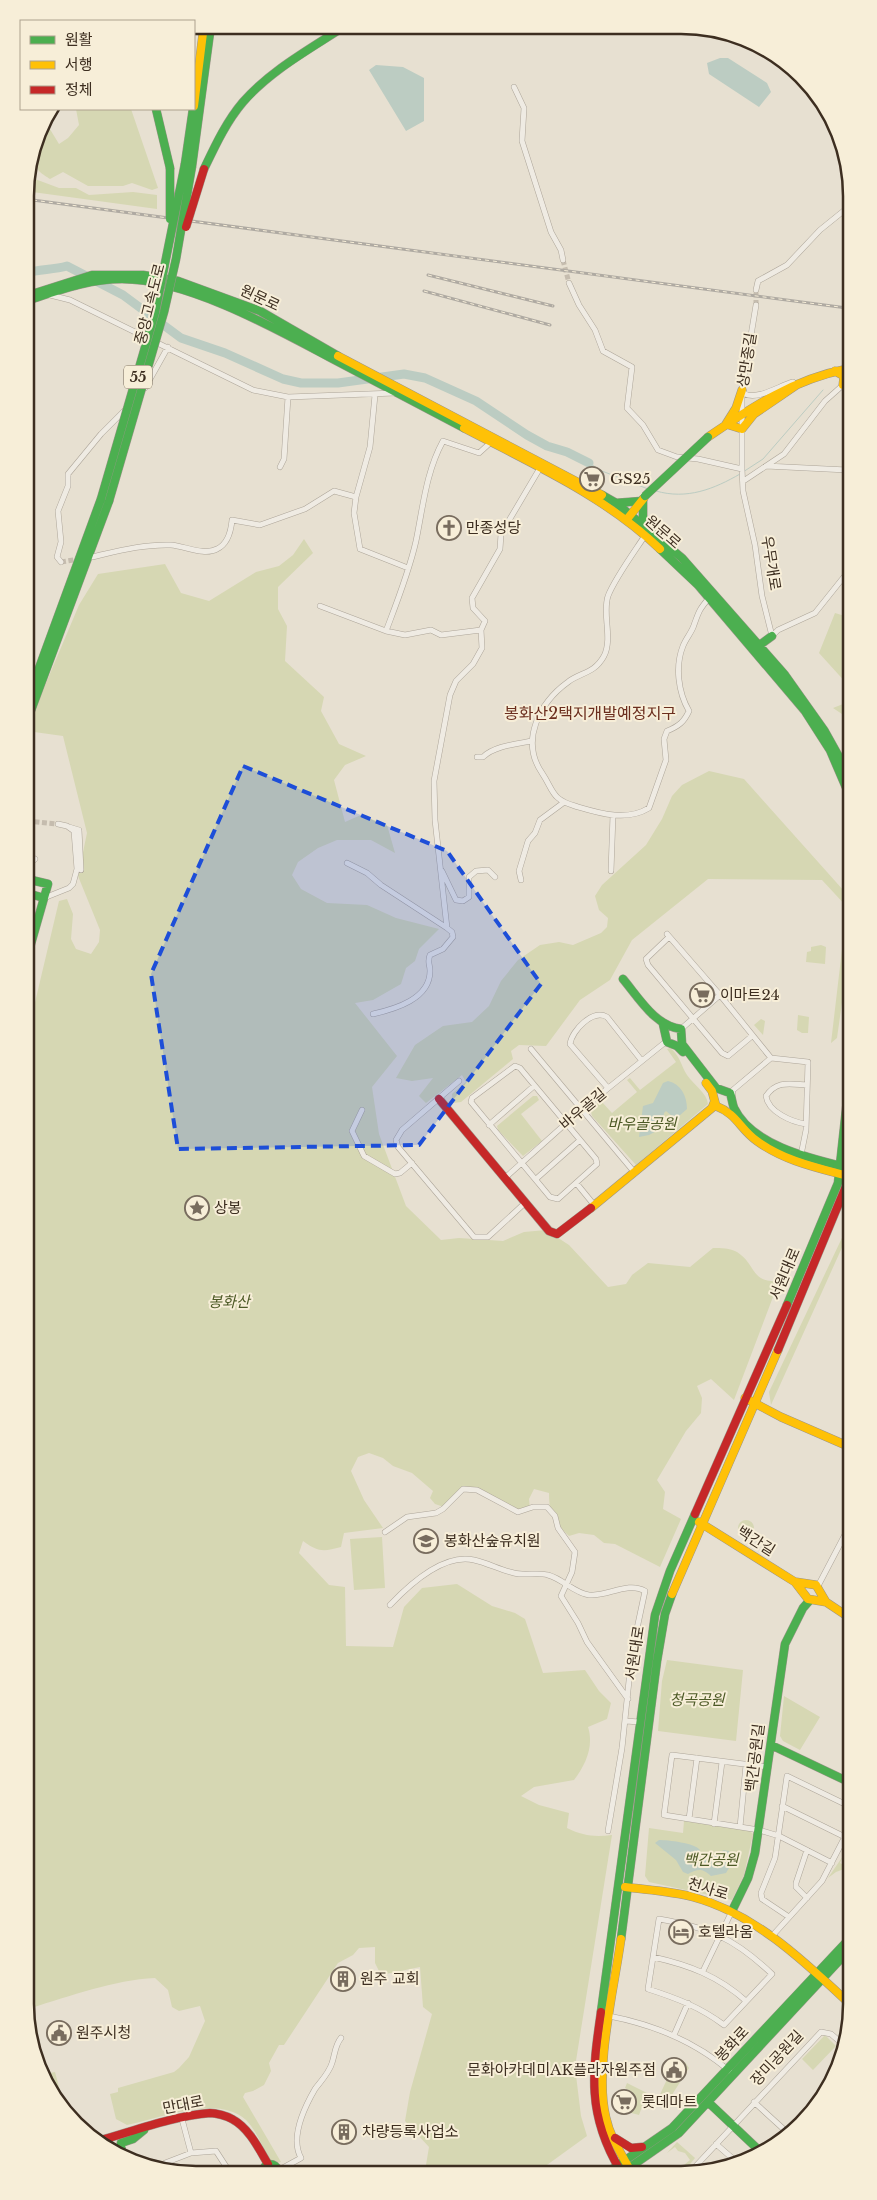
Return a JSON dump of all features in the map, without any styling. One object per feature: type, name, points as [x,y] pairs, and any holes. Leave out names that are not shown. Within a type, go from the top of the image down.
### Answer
[{"type":"main road","name":"중앙고속도로","points":[[195,99],[203,34]]},
{"type":"main road","name":"중앙고속도로","points":[[34,683],[105,500],[156,313],[167,254],[188,165],[210,34]]},
{"type":"main road","points":[[328,37],[331,34]]},
{"type":"main road","points":[[176,259],[204,169],[222,130],[244,101],[277,73],[333,34]]},
{"type":"main road","points":[[156,110],[170,168],[167,254]]},
{"type":"main road","name":"중앙고속도로","points":[[34,701],[105,500],[150,363],[176,259],[194,110]]},
{"type":"main road","name":"원문로","points":[[44,292],[92,275],[178,280],[260,311],[354,367],[492,440],[629,517]]},
{"type":"main road","points":[[34,294],[44,292]]},
{"type":"main road","points":[[34,296],[44,292]]},
{"type":"main road","points":[[629,517],[643,499],[708,438],[726,424],[762,401],[803,379],[843,370]]},
{"type":"main road","points":[[834,371],[843,376]]},
{"type":"main road","points":[[726,424],[742,429],[749,416],[790,393],[803,379]]},
{"type":"main road","points":[[726,424],[736,408],[742,390]]},
{"type":"main road","name":"원문로","points":[[492,440],[568,475],[616,503],[629,517],[689,565],[756,647],[809,717],[837,763],[843,779]]},
{"type":"main road","points":[[616,503],[643,499]]},
{"type":"main road","points":[[643,499],[644,516],[648,532]]},
{"type":"main road","name":"원문로","points":[[648,532],[806,702],[843,765]]},
{"type":"main road","points":[[756,647],[772,636]]},
{"type":"main road","points":[[34,880],[48,884],[34,933]]},
{"type":"main road","points":[[34,895],[44,898]]},
{"type":"main road","points":[[623,979],[663,1024],[678,1032],[682,1044],[716,1088],[729,1094],[741,1117],[762,1136],[780,1148],[843,1173]]},
{"type":"main road","points":[[663,1024],[667,1041]]},
{"type":"main road","points":[[667,1041],[678,1032]]},
{"type":"main road","points":[[667,1041],[678,1032]]},
{"type":"main road","points":[[667,1041],[679,1047],[712,1091],[717,1105],[732,1114],[755,1140],[774,1152],[797,1162],[843,1169]]},
{"type":"main road","points":[[717,1105],[716,1092],[729,1094]]},
{"type":"main road","points":[[439,1100],[506,1177],[549,1231],[557,1234],[568,1228],[729,1094]]},
{"type":"main road","points":[[840,1170],[843,1141]]},
{"type":"main road","name":"서원대로","points":[[627,2166],[610,2133],[602,2096],[602,2072],[628,1887],[648,1723],[665,1614],[745,1398],[784,1313],[840,1170]]},
{"type":"main road","name":"서원대로","points":[[615,2166],[601,2132],[596,2112],[593,2068],[655,1615],[670,1571],[698,1521],[756,1403],[843,1194]]},
{"type":"main road","points":[[833,1221],[843,1205]]},
{"type":"main road","points":[[745,1398],[781,1417],[843,1444]]},
{"type":"main road","name":"백간길","points":[[698,1521],[795,1582],[813,1591]]},
{"type":"main road","points":[[813,1591],[843,1613]]},
{"type":"main road","name":"백간공원길","points":[[732,1911],[748,1878],[759,1830],[785,1644],[813,1591]]},
{"type":"main road","points":[[639,1722],[648,1723]]},
{"type":"main road","points":[[771,1745],[843,1780]]},
{"type":"main road","name":"천사로","points":[[617,1886],[681,1894],[732,1911],[773,1935],[843,1998]]},
{"type":"main road","name":"봉화로","points":[[629,2166],[650,2142],[672,2128],[730,2072],[820,1976],[843,1947]]},
{"type":"main road","name":"봉화로","points":[[820,1976],[843,1956]]},
{"type":"main road","name":"봉화로","points":[[630,2166],[679,2133],[708,2102],[730,2072]]},
{"type":"main road","points":[[708,2102],[756,2148]]},
{"type":"main road","name":"만대로","points":[[106,2139],[148,2127],[212,2113],[232,2119],[250,2137],[268,2164]]},
{"type":"main road","points":[[121,2149],[121,2143],[133,2139],[148,2127]]},
{"type":"main road","points":[[610,2133],[624,2145],[633,2149],[650,2142]]},
{"type":"main road","points":[[112,2137],[114,2144]]},
{"type":"main road","points":[[268,2164],[276,2166]]},
{"type":"street","points":[[514,87],[524,108],[522,141],[551,232],[561,250],[563,260]]},
{"type":"street","points":[[756,290],[758,281],[788,265],[820,230],[843,211]]},
{"type":"street","points":[[570,283],[579,305],[595,330],[604,351],[632,367],[627,408],[643,425],[658,450],[677,457],[698,459],[742,469],[741,415]]},
{"type":"street","points":[[44,292],[70,300],[253,390],[288,397],[375,395],[397,390]]},
{"type":"street","name":"상만종길","points":[[741,415],[742,390],[756,305]]},
{"type":"street","points":[[62,562],[57,557],[61,542],[58,511],[68,486],[68,474],[101,434],[141,394],[168,347]]},
{"type":"street","points":[[742,390],[745,394],[757,396],[775,387],[803,379]]},
{"type":"street","points":[[744,480],[784,454],[825,401],[843,385]]},
{"type":"street","points":[[375,395],[370,447],[356,497],[354,513],[360,549],[408,568]]},
{"type":"street","points":[[280,466],[284,459],[288,397]]},
{"type":"street","points":[[386,632],[416,542],[428,476],[443,441],[479,453],[492,440]]},
{"type":"street","points":[[766,466],[843,470]]},
{"type":"street","points":[[447,928],[435,820],[434,781],[450,695],[456,681],[472,664],[482,648],[481,630],[485,621],[473,608],[472,598],[500,549],[501,534],[540,468]]},
{"type":"street","name":"우무개로","points":[[742,469],[762,596],[772,636]]},
{"type":"street","points":[[92,558],[150,546],[172,545],[211,551],[218,549],[225,541],[231,531],[232,520],[260,524],[305,509],[334,491],[356,497]]},
{"type":"street","points":[[648,532],[608,596],[607,648],[604,656],[589,672],[569,680],[539,711],[532,741],[533,756],[555,797],[563,803],[613,815],[640,814],[649,808],[666,760],[664,739],[668,731],[678,727],[685,720],[689,710],[678,682],[683,646],[695,624],[697,612],[709,598]]},
{"type":"street","points":[[772,636],[778,630],[816,613],[843,579]]},
{"type":"street","points":[[320,606],[386,632],[406,635],[431,630],[441,635],[481,630]]},
{"type":"street","points":[[477,757],[483,757],[488,752],[505,746],[532,741]]},
{"type":"street","points":[[521,880],[519,870],[528,842],[535,833],[540,820],[563,803]]},
{"type":"street","points":[[611,870],[613,815]]},
{"type":"street","points":[[58,824],[78,830],[81,870]]},
{"type":"street","points":[[44,898],[69,888],[76,877],[75,838],[74,831],[69,827]]},
{"type":"street","points":[[347,863],[367,873],[381,885],[447,928],[452,932],[453,936],[443,949],[430,955],[427,961],[430,971],[421,992],[413,1000],[373,1014]]},
{"type":"street","points":[[440,868],[456,900],[463,901],[469,897],[469,877],[476,871],[488,870],[495,877]]},
{"type":"street","points":[[48,884],[53,893]]},
{"type":"street","points":[[752,1036],[728,1056],[725,1055],[648,965],[646,959],[668,936],[720,995],[771,1058],[808,1062],[806,1124],[801,1155]]},
{"type":"street","points":[[678,1032],[720,995]]},
{"type":"street","points":[[608,1088],[570,1044],[574,1032],[597,1014],[602,1014],[607,1017],[642,1061]]},
{"type":"street","name":"바우골길","points":[[506,1177],[581,1110],[667,1041]]},
{"type":"street","points":[[531,1049],[635,1173]]},
{"type":"street","points":[[729,1094],[771,1058]]},
{"type":"street","points":[[512,1066],[520,1068],[565,1124],[596,1158],[597,1164],[577,1184],[556,1199],[550,1197],[488,1125],[473,1106],[472,1098],[512,1066]]},
{"type":"street","points":[[458,1082],[402,1130],[397,1138],[398,1147],[474,1237],[488,1237],[526,1202]]},
{"type":"street","points":[[806,1124],[797,1123],[773,1109],[767,1103],[766,1096],[772,1087],[779,1084],[807,1085]]},
{"type":"street","points":[[488,1125],[534,1086]]},
{"type":"street","points":[[362,1110],[352,1131],[364,1156],[395,1174],[412,1163]]},
{"type":"street","points":[[536,1179],[580,1140]]},
{"type":"street","points":[[577,1184],[594,1206]]},
{"type":"street","points":[[385,1532],[407,1518],[436,1513],[444,1509],[463,1489],[477,1490],[518,1512],[533,1507],[546,1507],[555,1516],[558,1528],[575,1552],[572,1572],[561,1596],[578,1622],[587,1642],[628,1699]]},
{"type":"street","points":[[813,1591],[843,1537]]},
{"type":"street","points":[[390,1605],[422,1575],[453,1561],[473,1560],[515,1573],[547,1574],[566,1583],[576,1591],[588,1595],[629,1588],[639,1588],[644,1591],[632,1652],[626,1721],[608,1831]]},
{"type":"street","points":[[626,1721],[639,1722]]},
{"type":"street","points":[[768,1768],[672,1755],[664,1815],[759,1830],[779,1836],[832,1863]]},
{"type":"street","points":[[689,1820],[697,1758]]},
{"type":"street","points":[[714,1824],[722,1762]]},
{"type":"street","points":[[740,1827],[746,1765]]},
{"type":"street","points":[[790,1917],[762,1899],[761,1893],[775,1858],[787,1776],[843,1803]]},
{"type":"street","points":[[782,1806],[843,1836]]},
{"type":"street","points":[[773,1935],[822,1881],[843,1841]]},
{"type":"street","points":[[807,1850],[796,1883],[796,1888],[807,1898]]},
{"type":"street","points":[[703,1972],[732,1911]]},
{"type":"street","points":[[659,1919],[721,1934],[750,1953],[772,1974],[724,2025],[688,2003],[648,1989],[653,1957],[659,1919]]},
{"type":"street","points":[[653,1957],[703,1972],[723,1983],[746,2001]]},
{"type":"street","points":[[674,2035],[688,2003]]},
{"type":"street","points":[[609,2016],[643,2023],[674,2035],[730,2072]]},
{"type":"street","name":"장미공원길","points":[[697,2165],[821,2032],[831,2034],[839,2041]]},
{"type":"street","points":[[286,2166],[301,2158],[296,2150],[303,2114],[307,2103],[332,2064],[337,2042],[341,2038]]},
{"type":"street","name":"장미공원길","points":[[754,2102],[785,2129]]},
{"type":"street","points":[[182,2119],[191,2153]]},
{"type":"street","points":[[716,2144],[732,2158]]},
{"type":"street","points":[[165,2163],[191,2153],[216,2151],[225,2166]]},
{"type":"highlighted area","points":[[243,766],[447,851],[541,984],[419,1145],[178,1149],[151,974]]},
{"type":"green space","points":[[76,110],[131,110],[158,188],[152,190],[132,183],[123,186],[88,186],[63,172],[50,179],[40,172],[37,166],[39,154],[49,128],[59,144],[68,138],[79,125]]},
{"type":"green space","points":[[35,179],[59,188],[76,188],[89,195],[133,192],[157,195],[157,209],[34,192]]},
{"type":"green space","name":"봉화산","points":[[304,539],[313,553],[278,587],[278,609],[287,626],[285,661],[324,697],[321,711],[339,744],[366,756],[345,765],[334,780],[345,822],[361,815],[387,825],[395,853],[371,840],[337,840],[318,848],[298,862],[292,875],[301,889],[327,903],[367,905],[396,918],[439,929],[419,949],[415,961],[406,968],[401,984],[373,1000],[355,1003],[397,1056],[372,1087],[379,1134],[406,1206],[441,1240],[459,1238],[503,1241],[524,1232],[546,1230],[569,1245],[608,1287],[626,1284],[632,1275],[648,1263],[690,1267],[713,1248],[737,1252],[748,1262],[758,1276],[770,1281],[779,1281],[734,1400],[711,1379],[697,1386],[702,1398],[701,1413],[686,1431],[657,1480],[665,1492],[663,1509],[681,1519],[660,1567],[615,1544],[604,1543],[594,1535],[579,1533],[569,1536],[553,1517],[549,1493],[534,1489],[529,1499],[530,1509],[517,1510],[487,1494],[465,1488],[444,1507],[435,1504],[430,1498],[433,1491],[412,1473],[393,1466],[383,1458],[369,1453],[358,1457],[351,1471],[364,1500],[383,1528],[344,1533],[341,1547],[330,1550],[317,1549],[303,1541],[299,1553],[329,1585],[345,1587],[346,1646],[393,1647],[404,1607],[422,1588],[457,1584],[492,1606],[515,1613],[525,1619],[543,1673],[585,1670],[599,1691],[611,1703],[607,1719],[588,1727],[590,1741],[588,1755],[574,1780],[534,1787],[521,1796],[539,1805],[569,1813],[567,1828],[573,1831],[589,1835],[612,1835],[575,2067],[581,2116],[587,2136],[546,2166],[426,2166],[429,2147],[405,2121],[410,2092],[432,2014],[423,2007],[420,1967],[381,1975],[375,1963],[375,1947],[359,1948],[353,1955],[338,1963],[284,2045],[279,2045],[269,2063],[271,2071],[264,2085],[245,2093],[243,2097],[281,2162],[272,2164],[250,2125],[234,2112],[205,2108],[172,2113],[127,2125],[116,2119],[110,2094],[118,2092],[118,2088],[174,2072],[189,2057],[205,2021],[200,2006],[179,2011],[172,2007],[168,1990],[155,1978],[108,1985],[34,2007],[34,1007],[59,901],[67,899],[73,914],[71,939],[76,949],[91,954],[99,942],[100,930],[78,876],[87,833],[63,736],[34,732],[34,711],[79,605],[98,574],[165,564],[181,593],[209,601],[256,572],[279,566],[293,555]]},
{"type":"green space","points":[[835,613],[843,615],[843,679],[819,653]]},
{"type":"green space","points":[[843,704],[843,715],[833,708]]},
{"type":"green space","points":[[709,771],[744,779],[843,890],[843,903],[822,880],[708,879],[632,940],[610,980],[580,1000],[546,1046],[519,1045],[511,1051],[513,1059],[461,1102],[453,1103],[452,1094],[466,1082],[462,1075],[426,1103],[419,1096],[433,1078],[412,1081],[396,1078],[415,1045],[443,1026],[472,1022],[489,1006],[501,981],[518,960],[540,945],[559,942],[573,945],[601,933],[607,927],[608,918],[599,910],[595,896],[602,885],[646,845],[662,819],[672,796],[682,785]]},
{"type":"green space","points":[[843,941],[843,996],[837,1038],[831,1043]]},
{"type":"green space","points":[[821,945],[826,947],[825,964],[806,962],[807,952],[811,951],[811,947]]},
{"type":"green space","points":[[798,1015],[809,1017],[808,1033],[802,1033],[797,1030]]},
{"type":"green space","points":[[761,1019],[765,1021],[763,1035],[754,1025]]},
{"type":"green space","name":"바우골공원","points":[[670,1048],[678,1057],[687,1075],[705,1096],[708,1104],[636,1165],[592,1116],[590,1108],[601,1101],[612,1113],[637,1092],[627,1080],[630,1078],[640,1090],[676,1062],[667,1049]]},
{"type":"green space","points":[[533,1096],[537,1096],[539,1100],[521,1114],[542,1141],[523,1156],[498,1130],[497,1126]]},
{"type":"green space","points":[[843,1236],[843,1245],[771,1405],[769,1392]]},
{"type":"green space","points":[[743,1520],[749,1520],[754,1525],[752,1534],[743,1536],[738,1531],[738,1525]]},
{"type":"green space","points":[[382,1537],[385,1588],[354,1590],[350,1539]]},
{"type":"green space","name":"청곡공원","points":[[667,1660],[743,1670],[736,1741],[658,1731],[662,1681]]},
{"type":"green space","points":[[784,1696],[820,1717],[800,1750],[783,1741],[780,1736]]},
{"type":"green space","name":"백간공원","points":[[684,1821],[749,1830],[753,1834],[744,1875],[732,1900],[649,1882],[645,1876],[649,1828],[683,1833]]},
{"type":"green space","points":[[843,1856],[840,1863],[843,1865],[843,1869],[828,1878]]},
{"type":"green space","points":[[825,2035],[836,2046],[813,2070],[802,2059]]},
{"type":"green space","points":[[685,2062],[689,2068],[663,2109],[662,2104],[657,2101],[674,2064],[683,2067]]},
{"type":"green space","points":[[55,2072],[61,2094],[55,2085],[49,2073]]},
{"type":"green space","points":[[627,2083],[647,2093],[639,2115],[624,2111],[626,2105],[622,2101],[627,2103],[632,2092],[625,2088]]},
{"type":"green space","points":[[677,2142],[695,2158],[689,2166],[685,2166],[690,2160],[685,2153],[678,2151],[675,2147],[667,2153]]},
{"type":"shaded area","points":[[720,58],[728,58],[767,83],[771,92],[759,107],[709,74],[707,63]]},
{"type":"shaded area","points":[[376,65],[403,67],[424,78],[424,121],[406,131],[369,70]]},
{"type":"shaded area","points":[[668,1081],[680,1088],[686,1100],[687,1109],[679,1116],[672,1116],[666,1111],[662,1128],[649,1135],[639,1137],[643,1106],[653,1103],[663,1083]]},
{"type":"shaded area","points":[[659,1840],[693,1845],[700,1850],[700,1857],[705,1860],[724,1850],[729,1851],[732,1863],[726,1873],[711,1876],[700,1870],[688,1874],[683,1872],[676,1860],[655,1843]]},
{"type":"waterway","points":[[34,271],[67,266],[123,295],[181,338],[225,353],[283,379],[301,383],[338,383],[404,374],[425,378],[476,401],[547,446],[567,452],[589,463]]},
{"type":"waterway","points":[[743,472],[763,459],[823,390]]},
{"type":"waterway","points":[[589,463],[602,471],[648,489]]},
{"type":"waterway","points":[[656,491],[689,494],[710,488],[740,474]]},
{"type":"tunnel","points":[[563,260],[569,283]]},
{"type":"tunnel","points":[[756,290],[756,305]]},
{"type":"tunnel","points":[[61,562],[79,559]]},
{"type":"tunnel","points":[[34,822],[58,824]]},
{"type":"railway","points":[[34,200],[843,307]]},
{"type":"railway","points":[[428,275],[553,306]]},
{"type":"railway","points":[[424,291],[550,325]]},
{"type":"traffic: fast","points":[[192,166],[210,34]]},
{"type":"traffic: fast","points":[[204,169],[231,118],[254,90],[278,70],[333,34]]},
{"type":"traffic: fast","points":[[156,110],[170,168]]},
{"type":"traffic: fast","points":[[185,164],[193,110]]},
{"type":"traffic: fast","points":[[101,499],[155,313],[185,164]]},
{"type":"traffic: fast","points":[[109,501],[164,312],[176,259],[192,166]]},
{"type":"traffic: fast","points":[[170,168],[170,219]]},
{"type":"traffic: fast","points":[[34,293],[92,275],[143,275],[178,281],[260,311],[338,356]]},
{"type":"traffic: fast","points":[[34,298],[73,286],[109,280],[147,281],[173,287],[201,296],[256,319],[464,428]]},
{"type":"traffic: fast","points":[[645,496],[708,437]]},
{"type":"traffic: fast","points":[[602,495],[616,503],[682,558],[785,675],[824,730],[843,764]]},
{"type":"traffic: fast","points":[[34,682],[101,499]]},
{"type":"traffic: fast","points":[[643,499],[643,517],[649,527]]},
{"type":"traffic: fast","points":[[34,702],[109,501]]},
{"type":"traffic: fast","points":[[616,503],[642,501]]},
{"type":"traffic: fast","points":[[660,549],[698,585],[805,711],[830,750],[843,780]]},
{"type":"traffic: fast","points":[[757,647],[772,636]]},
{"type":"traffic: fast","points":[[34,881],[48,884],[34,933]]},
{"type":"traffic: fast","points":[[34,895],[44,898]]},
{"type":"traffic: fast","points":[[623,979],[655,1017],[663,1023],[681,1029],[682,1044],[716,1088],[730,1093],[734,1108],[754,1132],[784,1149],[843,1166]]},
{"type":"traffic: fast","points":[[663,1024],[667,1042],[677,1046],[683,1052]]},
{"type":"traffic: fast","points":[[787,1305],[838,1183],[843,1138]]},
{"type":"traffic: fast","points":[[601,2012],[655,1615],[670,1571],[695,1514]]},
{"type":"traffic: fast","points":[[621,1939],[657,1661],[665,1614],[672,1594]]},
{"type":"traffic: fast","points":[[732,1911],[748,1878],[755,1853],[785,1644],[803,1608],[810,1600]]},
{"type":"traffic: fast","points":[[771,1745],[843,1779]]},
{"type":"traffic: fast","points":[[617,2166],[672,2128],[843,1946]]},
{"type":"traffic: fast","points":[[632,2166],[679,2133],[843,1957]]},
{"type":"traffic: fast","points":[[708,2102],[756,2148]]},
{"type":"traffic: fast","points":[[121,2149],[121,2143],[133,2139],[144,2130]]},
{"type":"traffic: fast","points":[[265,2166],[270,2164],[275,2166]]},
{"type":"traffic: slow","points":[[195,98],[203,34]]},
{"type":"traffic: slow","points":[[338,356],[602,495]]},
{"type":"traffic: slow","points":[[708,437],[757,405],[791,387],[843,370]]},
{"type":"traffic: slow","points":[[835,371],[843,375]]},
{"type":"traffic: slow","points":[[742,390],[736,408],[726,424],[742,429],[754,414],[798,384]]},
{"type":"traffic: slow","points":[[464,428],[541,468],[591,497],[639,530],[660,549]]},
{"type":"traffic: slow","points":[[628,518],[644,498]]},
{"type":"traffic: slow","points":[[706,1083],[712,1091],[716,1106],[734,1117],[746,1132],[767,1148],[810,1166],[843,1175]]},
{"type":"traffic: slow","points":[[591,1208],[712,1108],[714,1103]]},
{"type":"traffic: slow","points":[[672,1594],[778,1350]]},
{"type":"traffic: slow","points":[[745,1398],[781,1417],[843,1444]]},
{"type":"traffic: slow","points":[[699,1522],[795,1582],[808,1599],[826,1602],[843,1613]]},
{"type":"traffic: slow","points":[[796,1582],[816,1585],[826,1602]]},
{"type":"traffic: slow","points":[[625,1887],[693,1897],[738,1915],[779,1942],[843,1998]]},
{"type":"traffic: slow","points":[[621,1939],[606,2030],[602,2077],[603,2099],[610,2132],[628,2166]]},
{"type":"traffic: jam","points":[[186,227],[204,169]]},
{"type":"traffic: jam","points":[[439,1099],[549,1231],[557,1234],[591,1208]]},
{"type":"traffic: jam","points":[[778,1350],[843,1193]]},
{"type":"traffic: jam","points":[[695,1514],[787,1305]]},
{"type":"traffic: jam","points":[[601,2012],[594,2074],[597,2112],[609,2150],[618,2166]]},
{"type":"traffic: jam","points":[[106,2139],[168,2121],[212,2113],[230,2118],[244,2128],[268,2164]]},
{"type":"traffic: jam","points":[[615,2138],[631,2148],[642,2147]]},
{"type":"place","name":"GS25","points":[[592,479]]},
{"type":"place","name":"만종성당","points":[[449,528]]},
{"type":"place","name":"이마트24","points":[[702,995]]},
{"type":"place","name":"상봉","points":[[197,1208]]},
{"type":"place","name":"봉화산숲유치원","points":[[426,1541]]},
{"type":"place","name":"호텔라움","points":[[681,1932]]},
{"type":"place","name":"원주 교회","points":[[343,1979]]},
{"type":"place","name":"원주시청","points":[[59,2033]]},
{"type":"place","name":"문화아카데미AK플라자원주점","points":[[674,2070]]},
{"type":"place","name":"롯데마트","points":[[624,2102]]},
{"type":"place","name":"차량등록사업소","points":[[344,2132]]},
{"type":"district","name":"봉화산2택지개발예정지구","points":[[590,713]]}]
